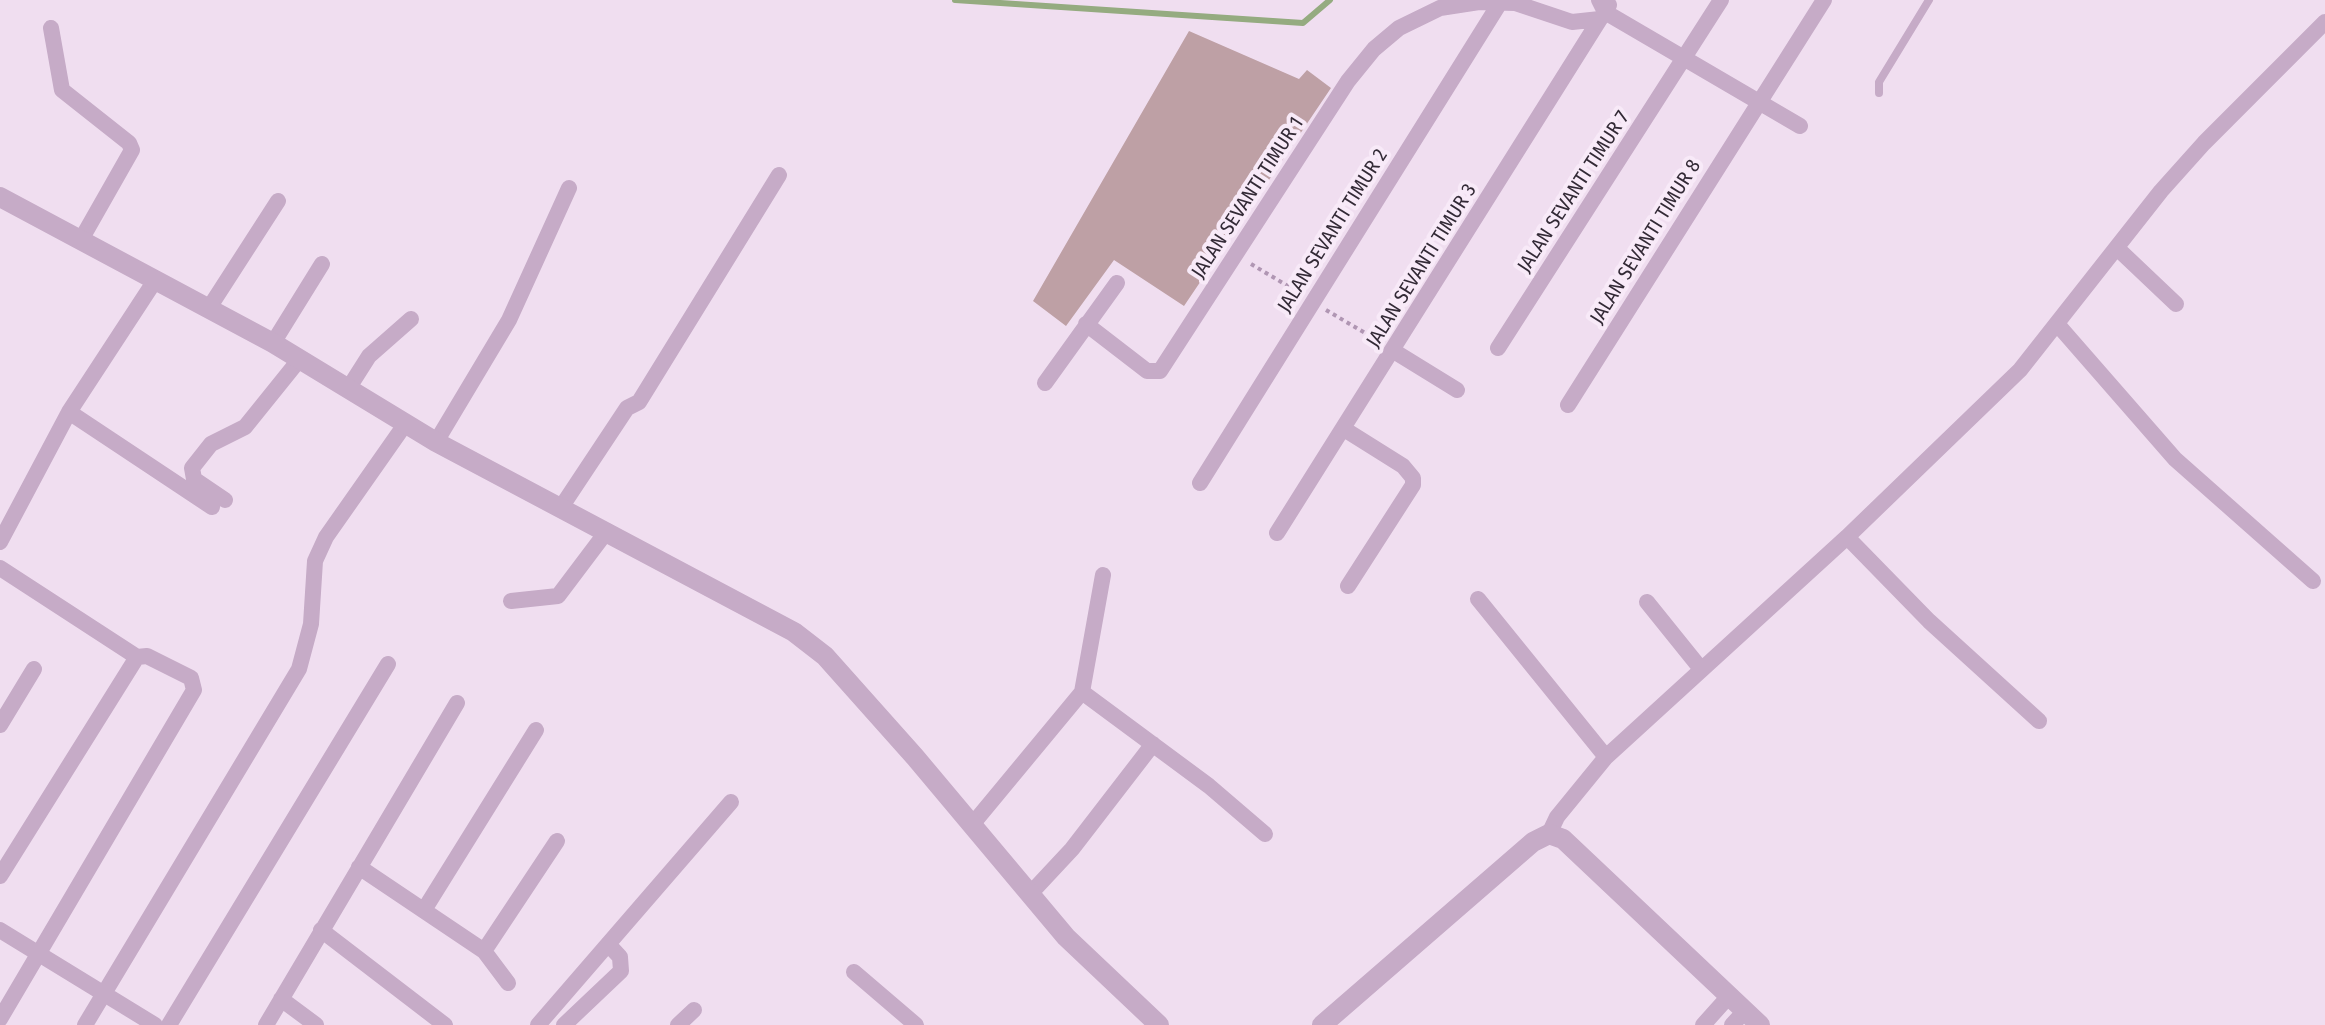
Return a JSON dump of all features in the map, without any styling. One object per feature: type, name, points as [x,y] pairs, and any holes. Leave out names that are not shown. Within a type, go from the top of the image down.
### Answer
[{"type":"street","name":"JALAN SEVANTI TIMUR 7","points":[[1498,348],[1721,0]]},
{"type":"street","name":"JALAN SEVANTI TIMUR 8","points":[[1568,405],[1824,0]]},
{"type":"street","points":[[1501,1],[1572,22],[1604,8],[1800,126]]},
{"type":"street","name":"JALAN SEVANTI TIMUR 1","points":[[1086,324],[1147,371],[1160,371],[1348,81],[1374,49],[1408,23],[1440,8],[1501,1]]},
{"type":"street","name":"JALAN SEVANTI TIMUR 2","points":[[1200,483],[1501,1]]},
{"type":"street","name":"JALAN SEVANTI TIMUR 3","points":[[1277,533],[1604,8]]},
{"type":"street","points":[[1322,1025],[1533,842],[1549,834],[1557,817],[1606,757],[1847,537],[2020,370],[2204,143],[2325,22]]},
{"type":"street","points":[[51,28],[62,90],[129,143],[132,150],[82,238]]},
{"type":"street","points":[[562,506],[627,408],[639,402],[779,175]]},
{"type":"street","points":[[436,442],[509,320],[569,188]]},
{"type":"street","points":[[0,197],[82,238],[273,343],[436,442],[769,616],[825,656],[1066,937],[1159,1025]]},
{"type":"street","points":[[209,308],[278,201]]},
{"type":"street","points":[[2118,249],[2176,304]]},
{"type":"street","points":[[273,343],[322,264]]},
{"type":"street","points":[[0,542],[69,412],[156,279]]},
{"type":"street","points":[[1045,383],[1117,283]]},
{"type":"street","points":[[348,389],[369,356],[411,319]]},
{"type":"street","points":[[2058,325],[2175,459],[2313,581]]},
{"type":"street","points":[[1392,350],[1457,390]]},
{"type":"street","points":[[69,412],[218,504],[194,479],[192,468],[211,444],[245,427],[299,360]]},
{"type":"street","points":[[85,1025],[299,669],[311,624],[315,561],[326,537],[406,423]]},
{"type":"street","points":[[1344,429],[1403,466],[1413,478],[1413,485],[1348,586]]},
{"type":"street","points":[[511,601],[558,596],[607,531]]},
{"type":"street","points":[[1847,537],[1929,621],[2039,721]]},
{"type":"street","points":[[0,568],[137,657],[147,656],[187,675],[193,681],[194,690],[0,1019]]},
{"type":"street","points":[[971,826],[1082,692],[1103,575]]},
{"type":"street","points":[[1478,599],[1606,757]]},
{"type":"street","points":[[1647,602],[1701,669]]},
{"type":"street","points":[[0,876],[137,657]]},
{"type":"street","points":[[169,1025],[388,664]]},
{"type":"street","points":[[0,725],[34,669]]},
{"type":"street","points":[[1082,692],[1153,744],[1265,834]]},
{"type":"street","points":[[266,1025],[457,703]]},
{"type":"street","points":[[424,910],[536,730]]},
{"type":"street","points":[[1030,894],[1072,849],[1153,744]]},
{"type":"street","points":[[538,1025],[731,802]]},
{"type":"street","points":[[1549,834],[1563,839],[1729,996],[1746,1020]]},
{"type":"street","points":[[484,951],[557,841]]},
{"type":"street","points":[[359,867],[484,951],[508,983]]},
{"type":"street","points":[[0,930],[155,1025]]},
{"type":"street","points":[[321,930],[445,1025]]},
{"type":"street","points":[[564,1025],[621,971],[620,957],[608,944]]},
{"type":"street","points":[[854,972],[916,1025]]},
{"type":"street","points":[[1703,1025],[1729,996]]},
{"type":"street","points":[[281,999],[316,1025]]},
{"type":"street","points":[[678,1025],[694,1010]]},
{"type":"lane","points":[[1879,93],[1879,82],[1929,0]]},
{"type":"shaded area","points":[[1189,31],[1299,79],[1307,70],[1331,88],[1184,306],[1114,260],[1066,326],[1033,301]]},
{"type":"waterway","points":[[955,0],[1303,23],[1330,0]]}]
